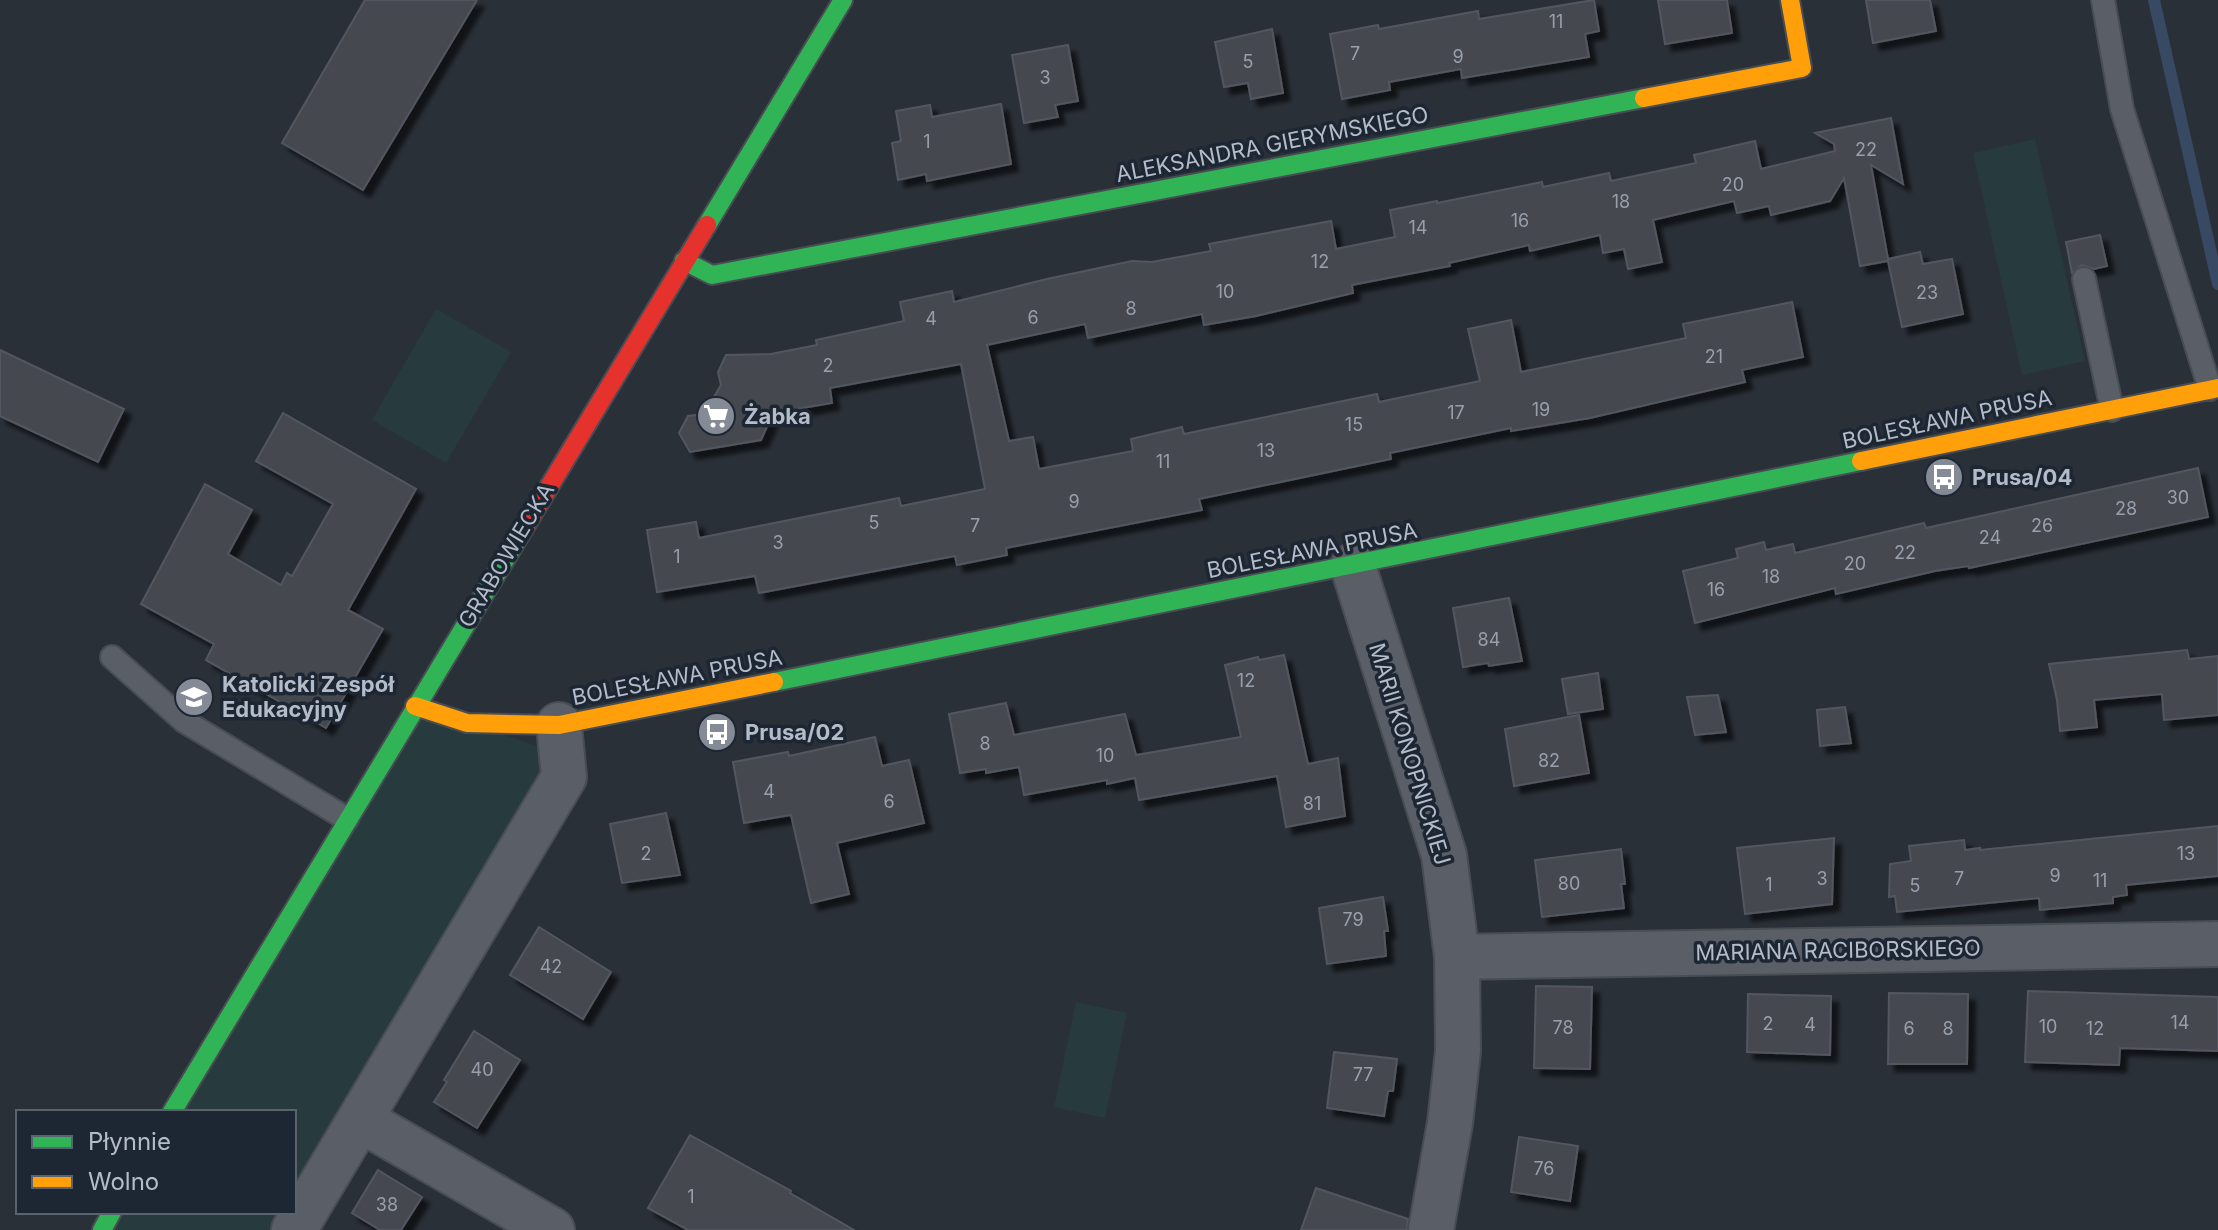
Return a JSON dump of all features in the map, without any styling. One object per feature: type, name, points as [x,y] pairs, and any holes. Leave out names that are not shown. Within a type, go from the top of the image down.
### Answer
[{"type":"street","name":"GRABOWIECKA","points":[[173,1110],[843,0]]},
{"type":"street","name":"ALEKSANDRA GIERYMSKIEGO","points":[[684,261],[712,275],[1802,68],[1790,0]]},
{"type":"street","name":"BOLESŁAWA PRUSA","points":[[415,706],[467,723],[559,725],[2214,389]]},
{"type":"street","name":"MARII KONOPNICKIEJ","points":[[1353,566],[1444,855],[1457,957],[1458,1051],[1450,1123],[1431,1230]]},
{"type":"street","points":[[294,1230],[564,777],[559,725]]},
{"type":"street","name":"MARIANA RACIBORSKIEGO","points":[[1457,957],[2218,944]]},
{"type":"street","points":[[361,1120],[552,1230]]},
{"type":"lane","points":[[2103,0],[2122,109],[2214,389]]},
{"type":"lane","points":[[2084,279],[2112,410]]},
{"type":"lane","points":[[112,657],[184,721],[347,819]]},
{"type":"green space","points":[[2035,139],[2085,361],[2022,375],[1973,153]]},
{"type":"green space","points":[[436,309],[511,352],[446,463],[372,420]]},
{"type":"green space","points":[[415,706],[562,754],[294,1230],[102,1230],[111,1214],[296,1214],[296,1110],[173,1110]]},
{"type":"green space","points":[[1076,1002],[1127,1013],[1105,1118],[1054,1107]]},
{"type":"building","points":[[365,0],[477,0],[363,190],[282,143]]},
{"type":"building","points":[[1594,0],[1599,31],[1585,34],[1589,57],[1462,78],[1461,69],[1389,82],[1390,90],[1342,99],[1330,34],[1378,25],[1379,29],[1478,11],[1479,19]]},
{"type":"building","points":[[1658,0],[1727,0],[1732,33],[1665,44]]},
{"type":"building","points":[[1866,0],[1930,0],[1936,31],[1873,43]]},
{"type":"building","points":[[1272,29],[1283,93],[1251,99],[1248,83],[1224,87],[1215,42]]},
{"type":"building","points":[[1068,45],[1078,101],[1055,105],[1058,117],[1024,123],[1012,55]]},
{"type":"building","points":[[1001,104],[1011,164],[927,181],[926,174],[898,180],[892,143],[901,141],[896,111],[930,105],[932,117]]},
{"type":"building","points":[[1891,118],[1903,184],[1871,165],[1888,259],[1920,252],[1923,264],[1952,259],[1963,314],[1902,327],[1888,261],[1860,266],[1844,178],[1830,201],[1771,215],[1769,206],[1737,213],[1734,201],[1653,220],[1662,262],[1628,269],[1624,249],[1603,253],[1600,235],[1530,251],[1529,245],[1449,263],[1450,266],[1352,285],[1353,293],[1204,325],[1202,314],[1088,338],[1085,324],[987,345],[1009,441],[1033,437],[1039,469],[1133,451],[1131,439],[1182,427],[1184,434],[1377,394],[1379,402],[1480,381],[1468,329],[1511,320],[1521,372],[1686,338],[1683,324],[1792,302],[1803,357],[1742,370],[1745,382],[1590,418],[1511,431],[1511,428],[1390,453],[1391,459],[1199,499],[1202,510],[1006,548],[1007,555],[957,565],[955,556],[759,593],[755,576],[657,592],[647,530],[696,522],[699,538],[899,498],[901,506],[985,489],[961,364],[830,388],[832,403],[773,413],[761,440],[690,452],[679,433],[688,416],[704,414],[721,385],[718,372],[726,355],[771,354],[817,345],[816,340],[904,321],[900,302],[952,291],[954,302],[1132,261],[1152,262],[1211,251],[1209,244],[1331,221],[1336,249],[1395,237],[1390,210],[1542,182],[1543,187],[1609,173],[1611,181],[1696,163],[1694,155],[1755,141],[1761,169],[1835,151],[1834,144],[1815,133]]},
{"type":"building","points":[[2100,235],[2107,266],[2094,269],[2082,265],[2072,273],[2066,242]]},
{"type":"building","points":[[0,350],[124,409],[98,462],[0,416]]},
{"type":"building","points":[[283,413],[416,489],[348,610],[383,629],[326,728],[206,660],[214,644],[141,604],[205,484],[252,510],[228,554],[281,585],[287,573],[292,576],[333,504],[256,461]]},
{"type":"building","points":[[2198,468],[2208,517],[1969,568],[1935,571],[1836,594],[1835,588],[1695,623],[1683,571],[1738,558],[1736,549],[1764,542],[1766,550],[1793,544],[1795,553],[1924,523],[1926,528]]},
{"type":"building","points":[[1509,598],[1522,661],[1463,667],[1453,608]]},
{"type":"building","points":[[2187,650],[2189,659],[2218,656],[2218,715],[2164,720],[2162,694],[2094,700],[2097,727],[2060,731],[2049,664]]},
{"type":"building","points":[[1284,655],[1308,764],[1338,758],[1345,816],[1286,827],[1277,776],[1139,800],[1135,778],[1024,795],[1019,767],[986,773],[986,769],[960,773],[949,714],[1006,703],[1014,735],[1125,714],[1136,755],[1241,737],[1225,665]]},
{"type":"building","points":[[1598,673],[1603,709],[1568,714],[1562,679]]},
{"type":"building","points":[[1718,695],[1726,732],[1695,735],[1687,697]]},
{"type":"building","points":[[1845,707],[1851,743],[1820,746],[1817,710]]},
{"type":"building","points":[[1579,715],[1589,773],[1514,786],[1505,729]]},
{"type":"building","points":[[875,737],[882,766],[909,760],[924,823],[837,843],[849,894],[811,903],[791,815],[744,823],[733,762],[788,752],[789,756]]},
{"type":"building","points":[[666,813],[680,875],[622,883],[610,824]]},
{"type":"building","points":[[2218,826],[2218,876],[2126,885],[2127,895],[2113,897],[2113,903],[2040,910],[2039,898],[1897,912],[1895,896],[1889,897],[1890,864],[1911,861],[1909,846],[1964,840],[1965,850],[1980,850]]},
{"type":"building","points":[[1834,838],[1832,904],[1745,914],[1737,848]]},
{"type":"building","points":[[1621,849],[1624,908],[1542,917],[1535,860]]},
{"type":"building","points":[[1383,897],[1388,931],[1384,931],[1386,956],[1327,964],[1319,908]]},
{"type":"building","points":[[539,927],[611,972],[583,1019],[510,975]]},
{"type":"building","points":[[1536,986],[1592,987],[1590,1069],[1534,1068]]},
{"type":"building","points":[[2028,991],[2218,997],[2218,1051],[2120,1048],[2119,1065],[2025,1062]]},
{"type":"building","points":[[1889,993],[1968,994],[1967,1064],[1888,1064]]},
{"type":"building","points":[[1748,994],[1831,996],[1830,1055],[1747,1052]]},
{"type":"building","points":[[474,1031],[520,1060],[477,1128],[434,1102]]},
{"type":"building","points":[[1334,1052],[1397,1059],[1393,1091],[1388,1091],[1384,1116],[1327,1108]]},
{"type":"building","points":[[690,1135],[854,1230],[688,1230],[648,1208]]},
{"type":"building","points":[[1519,1137],[1578,1146],[1570,1201],[1511,1192]]},
{"type":"building","points":[[378,1170],[422,1197],[401,1230],[380,1230],[352,1213]]},
{"type":"building","points":[[1316,1188],[1408,1219],[1407,1230],[1301,1230]]},
{"type":"waterway","points":[[2154,0],[2218,284]]},
{"type":"traffic: fast","points":[[707,225],[843,0]]},
{"type":"traffic: fast","points":[[684,261],[712,275],[1644,98]]},
{"type":"traffic: fast","points":[[774,682],[1861,461]]},
{"type":"traffic: fast","points":[[173,1110],[526,525]]},
{"type":"traffic: fast","points":[[102,1230],[111,1214]]},
{"type":"traffic: slow","points":[[1644,98],[1802,68],[1790,0]]},
{"type":"traffic: slow","points":[[1861,461],[2218,388]]},
{"type":"traffic: slow","points":[[415,706],[467,723],[559,725],[774,682]]},
{"type":"traffic: jam","points":[[526,525],[707,225]]},
{"type":"place","name":"Żabka","points":[[716,416]]},
{"type":"place","name":"Prusa/04","points":[[1944,477]]},
{"type":"place","name":"Katolicki Zespół Edukacyjny","points":[[194,697]]},
{"type":"place","name":"Prusa/02","points":[[717,732]]}]
